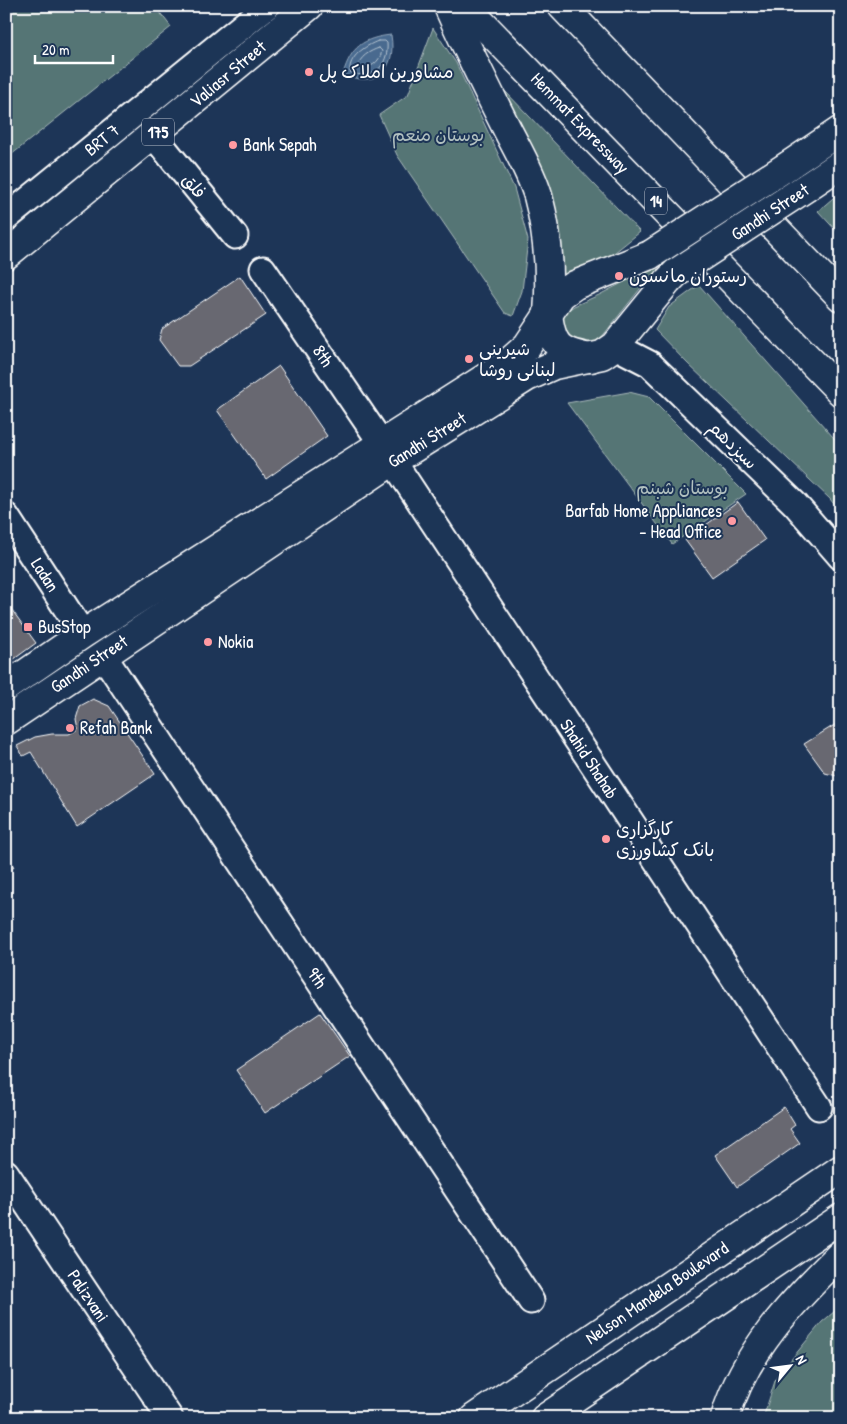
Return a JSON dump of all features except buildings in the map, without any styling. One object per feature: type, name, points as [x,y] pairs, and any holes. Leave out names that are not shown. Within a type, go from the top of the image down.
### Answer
[{"type":"main road","name":"Valiasr Street","points":[[6,256],[154,136],[309,6]]},
{"type":"main road","points":[[562,6],[841,297]]},
{"type":"main road","points":[[461,8],[477,70],[520,155],[537,196],[546,236],[550,291],[548,314],[554,342],[563,351],[590,358]]},
{"type":"main road","name":"Hemmat Expressway","points":[[461,8],[841,392]]},
{"type":"main road","name":"Gandhi Street","points":[[6,721],[103,655],[388,453],[507,364],[527,346],[561,295],[575,285],[650,254],[841,130]]},
{"type":"main road","name":"Gandhi Street","points":[[6,687],[83,634],[388,453],[527,377],[554,365],[602,355],[615,346],[676,273],[841,164]]},
{"type":"main road","name":"Nelson Mandela Boulevard","points":[[474,1418],[841,1169]]},
{"type":"main road","points":[[545,1418],[841,1218]]},
{"type":"main road","points":[[725,1418],[732,1395],[760,1344],[799,1295],[841,1254]]},
{"type":"street","name":"BRT 7","points":[[6,218],[267,6]]},
{"type":"street","name":"فلق","points":[[154,136],[235,236]]},
{"type":"street","name":"8th","points":[[263,269],[388,453]]},
{"type":"street","name":"سیزدهم","points":[[615,346],[650,364],[795,504],[841,557]]},
{"type":"street","name":"Shahid Shahab","points":[[388,453],[819,1107]]},
{"type":"street","name":"Ladan","points":[[6,516],[83,634]]},
{"type":"street","name":"9th","points":[[103,655],[531,1301]]},
{"type":"street","name":"Palizvani","points":[[6,1173],[170,1418]]},
{"type":"green space","points":[[6,6],[155,6],[171,27],[6,159]]},
{"type":"green space","name":"بوستان منعم","points":[[433,28],[456,63],[514,188],[528,240],[522,291],[513,316],[505,313],[397,155],[379,115],[408,95]]},
{"type":"green space","points":[[483,68],[640,232],[599,265],[557,278]]},
{"type":"green space","points":[[841,193],[841,236],[818,211]]},
{"type":"green space","points":[[655,266],[660,272],[640,289],[597,343],[589,347],[564,335],[561,322],[565,312]]},
{"type":"green space","points":[[699,285],[841,446],[841,513],[830,499],[687,363],[655,330],[669,307]]},
{"type":"green space","name":"بوستان شبنم","points":[[629,392],[649,397],[746,494],[672,544],[567,403]]},
{"type":"green space","points":[[841,1306],[841,1418],[763,1418],[776,1378],[822,1322]]},
{"type":"water","points":[[391,35],[391,58],[382,73],[365,79],[343,74],[350,57],[360,46],[381,36]]},
{"type":"place","name":"مشاورین املاک پل","points":[[309,72]]},
{"type":"place","name":"Bank Sepah","points":[[233,145]]},
{"type":"place","name":"رستوران مانسون","points":[[619,276]]},
{"type":"place","name":"شیرینی لبنانی روشا","points":[[469,359]]},
{"type":"place","name":"Barfab Home Appliances - Head Office","points":[[732,521]]},
{"type":"place","name":"BusStop","points":[[28,627]]},
{"type":"place","name":"Nokia","points":[[208,642]]},
{"type":"place","name":"Refah Bank","points":[[70,728]]},
{"type":"place","name":"کارگزاری بانک کشاورزی","points":[[606,839]]}]
